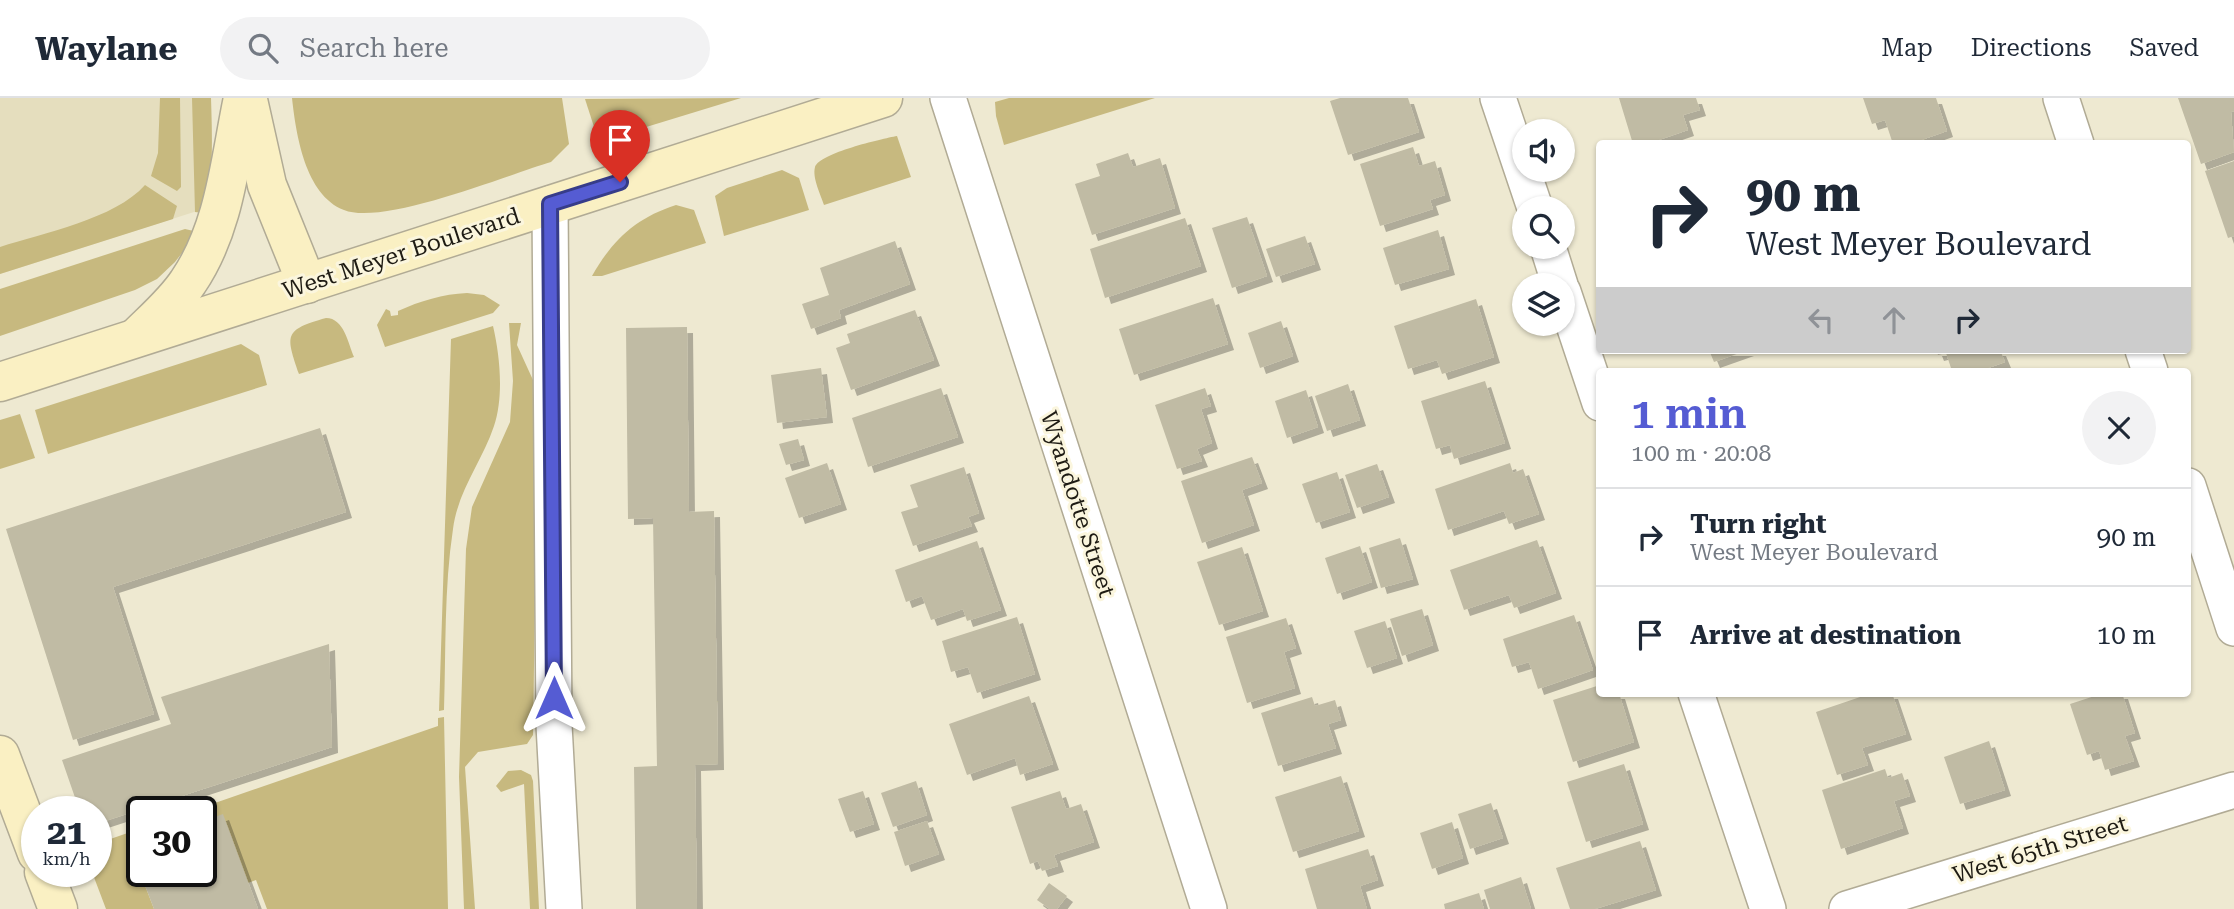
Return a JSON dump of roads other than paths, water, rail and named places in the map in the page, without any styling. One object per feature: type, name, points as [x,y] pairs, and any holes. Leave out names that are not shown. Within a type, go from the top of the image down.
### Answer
[{"type":"main road","points":[[245,98],[267,185],[307,284]]},
{"type":"main road","points":[[136,339],[188,283],[208,246],[221,212],[245,98]]},
{"type":"main road","name":"West Meyer Boulevard","points":[[0,382],[883,98]]},
{"type":"main road","points":[[0,755],[21,811]]},
{"type":"main road","points":[[50,887],[58,909]]},
{"type":"street","name":"Wyandotte Street","points":[[948,98],[1209,909]]},
{"type":"street","points":[[1498,98],[1531,196]]},
{"type":"street","points":[[2061,98],[2075,140]]},
{"type":"street","points":[[550,204],[554,725],[564,909]]},
{"type":"street","points":[[1575,328],[1596,391]]},
{"type":"street","points":[[2191,495],[2234,628]]},
{"type":"street","points":[[1697,697],[1768,909]]},
{"type":"street","name":"West 65th Street","points":[[1847,909],[2234,790]]}]
